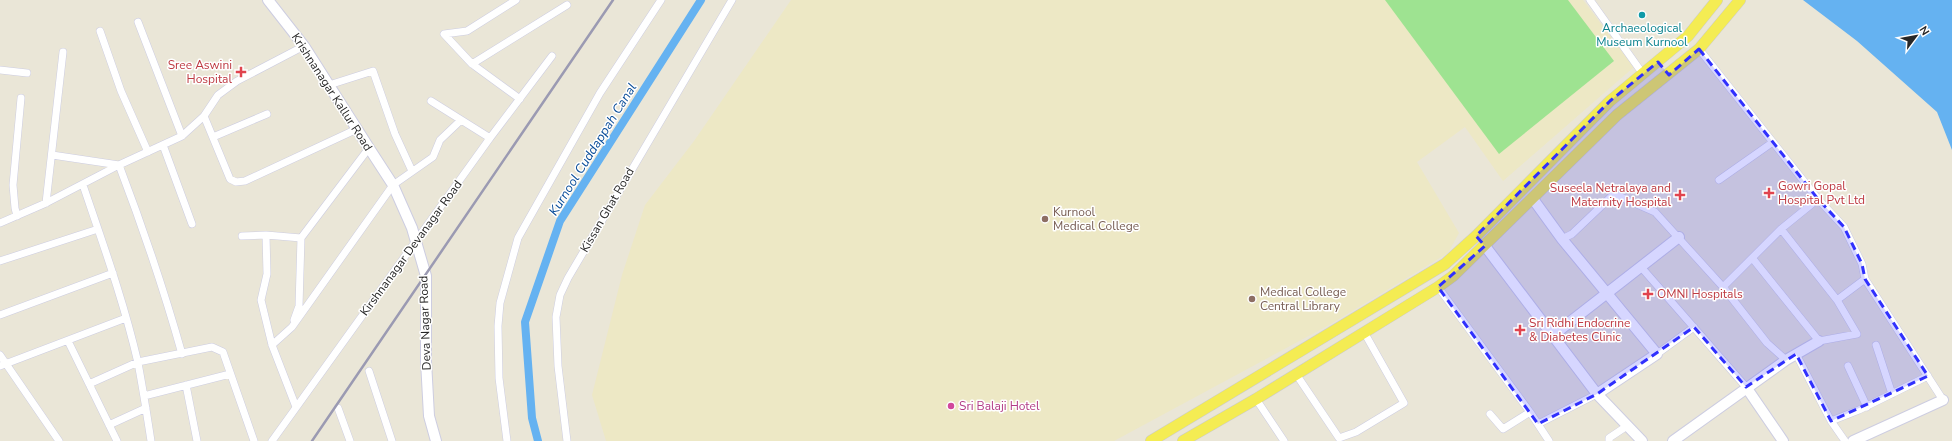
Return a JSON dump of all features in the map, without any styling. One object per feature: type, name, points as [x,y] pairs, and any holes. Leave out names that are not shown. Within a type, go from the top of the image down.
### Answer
[{"type":"main road","points":[[1189,440],[1438,287],[1452,276],[1485,246],[1617,115],[1669,75],[1699,49],[1740,0]]},
{"type":"main road","points":[[1150,441],[1436,271],[1476,236],[1610,101],[1688,36],[1716,1]]},
{"type":"main road","points":[[1658,62],[1669,75]]},
{"type":"main road","points":[[1476,236],[1485,246]]},
{"type":"street","name":"Krishnanagar Kallur Road","points":[[268,0],[304,46],[393,186]]},
{"type":"street","points":[[516,0],[467,31],[444,34],[472,64],[520,98]]},
{"type":"street","points":[[507,441],[499,378],[498,326],[500,303],[518,238],[600,93],[661,0]]},
{"type":"street","name":"Kissan Ghat Road","points":[[567,441],[558,366],[556,317],[560,295],[568,278],[732,0]]},
{"type":"street","points":[[1590,0],[1643,74]]},
{"type":"street","points":[[472,64],[567,5]]},
{"type":"street","points":[[138,22],[182,136]]},
{"type":"street","points":[[100,31],[121,91],[148,152]]},
{"type":"street","points":[[0,223],[46,203],[119,165],[182,136],[204,116],[218,95],[237,81],[304,46]]},
{"type":"street","points":[[1699,49],[1772,142],[1844,227],[1862,264],[1865,279],[1943,400],[1853,441]]},
{"type":"street","points":[[46,203],[63,52]]},
{"type":"street","name":"Kirshnanagar Devanagar Road","points":[[272,441],[490,138],[552,56]]},
{"type":"street","points":[[0,70],[27,73]]},
{"type":"street","points":[[328,85],[373,71],[396,134],[412,171]]},
{"type":"street","points":[[17,216],[13,185],[21,98]]},
{"type":"street","points":[[431,101],[460,121],[490,138]]},
{"type":"street","points":[[213,137],[267,114]]},
{"type":"street","points":[[204,116],[230,179],[236,182],[245,181],[357,129]]},
{"type":"street","points":[[272,345],[292,327],[393,186],[433,157],[440,140],[460,121]]},
{"type":"street","points":[[1719,180],[1772,142]]},
{"type":"street","points":[[163,145],[192,224]]},
{"type":"street","points":[[292,327],[299,306],[301,238],[369,148]]},
{"type":"street","points":[[52,156],[119,165]]},
{"type":"street","points":[[119,165],[165,292],[182,354]]},
{"type":"street","points":[[83,185],[113,273],[138,362],[151,441]]},
{"type":"street","name":"Deva Nagar Road","points":[[393,186],[412,228],[426,276],[426,360],[429,416],[436,441]]},
{"type":"street","points":[[1562,239],[1572,234],[1614,194],[1655,212],[1723,287],[1767,343],[1786,360]]},
{"type":"street","points":[[1723,287],[1753,259],[1781,229],[1818,198]]},
{"type":"street","points":[[1533,199],[1562,239],[1657,354]]},
{"type":"street","points":[[0,261],[98,229]]},
{"type":"street","points":[[1673,441],[1746,387],[1796,354],[1819,341],[1857,334],[1837,300],[1781,229]]},
{"type":"street","points":[[242,236],[266,235],[301,238]]},
{"type":"street","points":[[266,235],[267,274],[261,300],[272,345],[296,406]]},
{"type":"street","points":[[1552,336],[1679,237]]},
{"type":"street","points":[[1485,246],[1597,394],[1642,441]]},
{"type":"street","points":[[1753,259],[1819,341]]},
{"type":"street","points":[[1641,267],[1746,387],[1783,441]]},
{"type":"street","points":[[0,315],[113,273]]},
{"type":"street","points":[[1837,300],[1865,279]]},
{"type":"street","points":[[1438,287],[1530,412],[1549,441]]},
{"type":"street","points":[[3,365],[126,318]]},
{"type":"street","points":[[1538,424],[1597,394],[1694,327]]},
{"type":"street","points":[[1296,374],[1336,440],[1356,432],[1404,403],[1364,332]]},
{"type":"street","points":[[68,340],[117,441]]},
{"type":"street","points":[[1876,345],[1892,394]]},
{"type":"street","points":[[89,384],[138,362],[212,347],[218,349],[223,352],[254,441]]},
{"type":"street","points":[[1796,354],[1831,421],[1845,441]]},
{"type":"street","points":[[0,355],[3,365],[59,441]]},
{"type":"street","points":[[1848,366],[1867,407]]},
{"type":"street","points":[[369,371],[392,441]]},
{"type":"street","points":[[144,396],[230,374]]},
{"type":"street","points":[[1831,421],[1867,407],[1928,376]]},
{"type":"street","points":[[186,385],[196,441]]},
{"type":"street","points":[[1256,399],[1284,441]]},
{"type":"street","points":[[109,425],[146,408]]},
{"type":"street","points":[[338,408],[350,441]]},
{"type":"street","points":[[1490,414],[1503,429],[1530,412]]},
{"type":"street","points":[[1609,441],[1609,438],[1627,426]]},
{"type":"highlighted area","points":[[1699,49],[1818,199],[1844,227],[1862,264],[1865,279],[1928,376],[1831,421],[1796,354],[1746,387],[1694,327],[1597,394],[1538,424],[1438,287],[1485,246],[1476,236],[1610,101],[1658,62],[1669,75]]},
{"type":"shaded area","name":"Kurnool Medical College","points":[[791,0],[1583,0],[1634,67],[1503,181],[1465,127],[1417,162],[1459,233],[1448,253],[1329,325],[1114,441],[606,441],[592,395],[622,275],[645,205],[694,141]]},
{"type":"green space","points":[[1385,0],[1568,0],[1614,61],[1499,154]]},
{"type":"water","points":[[1803,0],[1952,0],[1952,150],[1937,112],[1857,41]]},
{"type":"waterway","name":"Kurnool Cuddappah Canal","points":[[538,441],[532,418],[525,322],[560,221],[701,0]]},
{"type":"railway","points":[[312,441],[613,0]]},
{"type":"place","name":"Archaeological Museum Kurnool","points":[[1642,15]]},
{"type":"place","name":"Sree Aswini Hospital","points":[[241,72]]},
{"type":"place","name":"Gowri Gopal Hospital Pvt Ltd","points":[[1769,193]]},
{"type":"place","name":"Suseela Netralaya and Maternity Hospital","points":[[1680,195]]},
{"type":"place","name":"Kurnool Medical College","points":[[1045,219]]},
{"type":"place","name":"OMNI Hospitals","points":[[1648,294]]},
{"type":"place","name":"Medical College Central Library","points":[[1252,299]]},
{"type":"place","name":"Sri Ridhi Endocrine & Diabetes Clinic","points":[[1520,330]]},
{"type":"place","name":"Sri Balaji Hotel","points":[[951,406]]}]
